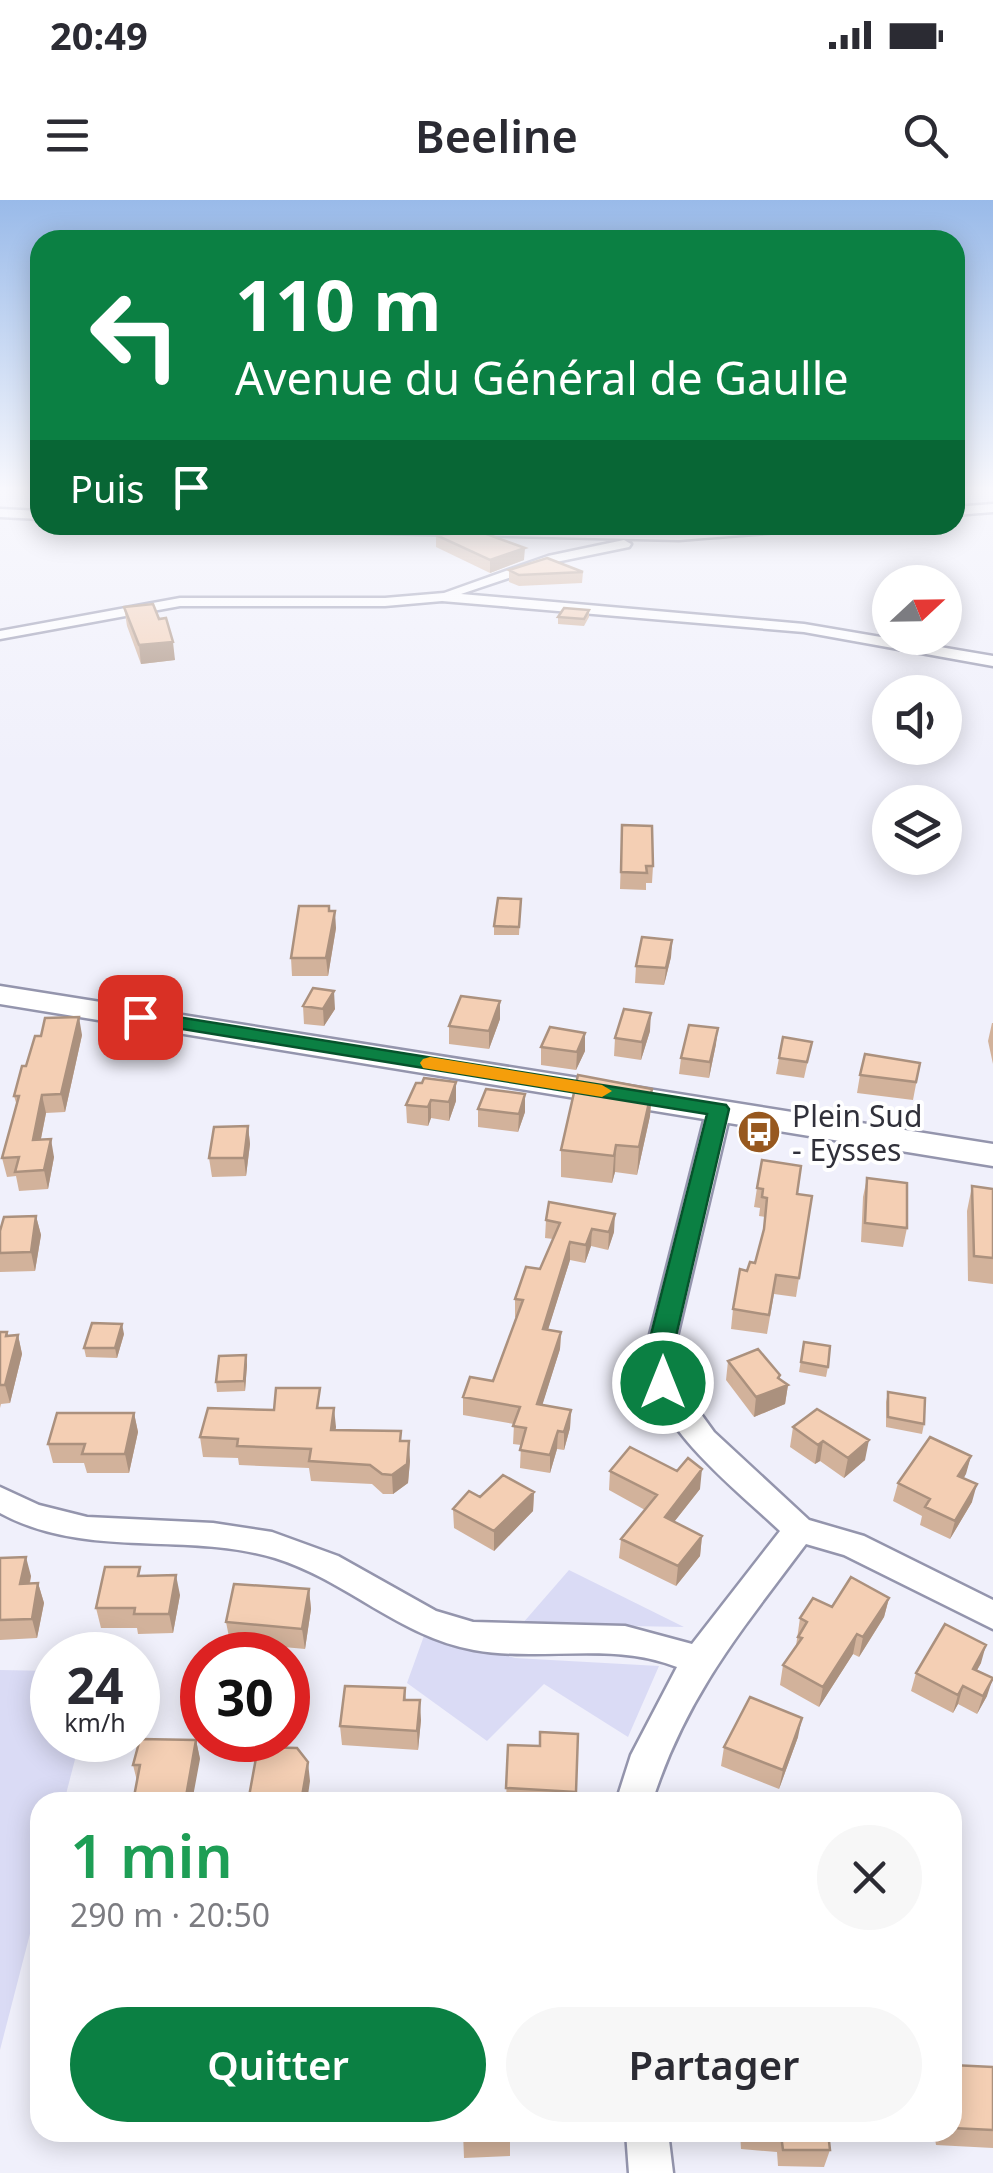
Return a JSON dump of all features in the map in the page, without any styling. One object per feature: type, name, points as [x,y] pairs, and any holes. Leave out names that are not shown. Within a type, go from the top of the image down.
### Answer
[{"type":"main road","points":[[0,995],[993,1155]]},
{"type":"street","points":[[442,596],[483,582]]},
{"type":"street","points":[[0,634],[180,602],[385,602],[442,596],[804,628],[993,661]]},
{"type":"street","points":[[719,1109],[657,1362],[663,1383],[703,1440],[800,1530],[852,1545],[993,1615]]},
{"type":"street","points":[[0,1499],[14,1508],[80,1530],[174,1532],[264,1544],[350,1577],[419,1620],[452,1632],[510,1643],[624,1640],[662,1646],[698,1660]]},
{"type":"street","points":[[637,1792],[649,1755],[698,1660],[800,1530]]},
{"type":"street","points":[[647,2142],[652,2173]]},
{"type":"shaded area","points":[[569,1570],[684,1627],[522,1624]]},
{"type":"shaded area","points":[[425,1633],[515,1658],[659,1666],[628,1737],[544,1684],[487,1741],[407,1683]]},
{"type":"shaded area","points":[[0,1670],[30,1671],[30,1762],[74,1762],[67,1792],[30,1792],[30,1934],[0,2050]]},
{"type":"building","points":[[153,604],[159,619],[166,618],[173,642],[139,645],[124,607]]},
{"type":"building","points":[[564,608],[589,610],[584,619],[558,617]]},
{"type":"building","points":[[622,825],[652,826],[653,866],[646,866],[647,873],[621,872]]},
{"type":"building","points":[[498,898],[521,899],[519,927],[494,926]]},
{"type":"building","points":[[299,906],[329,906],[329,911],[335,911],[326,958],[291,958]]},
{"type":"building","points":[[642,937],[672,940],[666,968],[636,966]]},
{"type":"building","points":[[313,988],[334,991],[323,1009],[303,1006]]},
{"type":"building","points":[[461,996],[500,1001],[489,1031],[449,1026]]},
{"type":"building","points":[[624,1009],[651,1013],[642,1042],[615,1038]]},
{"type":"building","points":[[79,1017],[61,1094],[42,1095],[33,1140],[51,1139],[44,1170],[15,1172],[19,1157],[2,1158],[19,1096],[14,1096],[22,1066],[26,1066],[35,1036],[41,1036],[45,1018]]},
{"type":"building","points":[[689,1025],[718,1028],[710,1062],[681,1058]]},
{"type":"building","points":[[550,1027],[585,1033],[577,1052],[541,1047]]},
{"type":"building","points":[[783,1037],[812,1042],[807,1062],[779,1058]]},
{"type":"building","points":[[865,1054],[920,1063],[916,1082],[860,1075]]},
{"type":"building","points":[[578,1075],[652,1089],[639,1147],[616,1145],[614,1156],[561,1150]]},
{"type":"building","points":[[424,1078],[456,1082],[449,1102],[431,1100],[428,1107],[406,1105],[416,1083],[422,1083]]},
{"type":"building","points":[[486,1089],[525,1094],[519,1114],[478,1109]]},
{"type":"building","points":[[248,1126],[244,1158],[209,1158],[214,1127]]},
{"type":"building","points":[[762,1160],[801,1166],[797,1194],[812,1196],[799,1278],[776,1275],[769,1315],[733,1309],[740,1269],[747,1271],[750,1262],[755,1263],[764,1229],[767,1198],[762,1197],[763,1189],[757,1188]]},
{"type":"building","points":[[867,1178],[907,1183],[907,1228],[865,1223]]},
{"type":"building","points":[[972,1186],[993,1189],[993,1258],[974,1256]]},
{"type":"building","points":[[549,1202],[615,1214],[609,1232],[592,1229],[586,1245],[570,1242],[543,1329],[561,1332],[537,1404],[571,1410],[550,1455],[520,1450],[526,1428],[513,1426],[520,1407],[463,1397],[470,1377],[493,1381],[523,1300],[515,1299],[526,1267],[540,1269],[560,1223],[546,1220]]},
{"type":"building","points":[[36,1216],[31,1252],[0,1253],[4,1217]]},
{"type":"building","points":[[92,1323],[122,1324],[115,1348],[84,1348]]},
{"type":"building","points":[[0,1332],[18,1335],[5,1385],[0,1385]]},
{"type":"building","points":[[804,1342],[830,1346],[828,1367],[801,1362]]},
{"type":"building","points":[[758,1349],[780,1375],[778,1378],[788,1385],[756,1397],[728,1361]]},
{"type":"building","points":[[246,1355],[244,1381],[216,1382],[219,1356]]},
{"type":"building","points":[[276,1388],[320,1388],[317,1408],[334,1408],[331,1430],[401,1431],[400,1441],[409,1441],[407,1464],[392,1475],[382,1474],[370,1465],[309,1461],[311,1449],[237,1446],[238,1439],[200,1437],[208,1408],[274,1410]]},
{"type":"building","points":[[888,1392],[925,1398],[924,1424],[888,1417]]},
{"type":"building","points":[[817,1409],[869,1440],[848,1458],[823,1441],[818,1445],[793,1427]]},
{"type":"building","points":[[57,1413],[134,1413],[125,1454],[82,1454],[85,1444],[48,1444]]},
{"type":"building","points":[[930,1437],[971,1456],[958,1476],[977,1484],[955,1521],[925,1507],[930,1499],[898,1483]]},
{"type":"building","points":[[630,1447],[677,1471],[688,1458],[702,1469],[665,1517],[702,1536],[678,1566],[621,1539],[657,1495],[610,1471]]},
{"type":"building","points":[[503,1475],[534,1492],[494,1531],[453,1509],[469,1491],[480,1497]]},
{"type":"building","points":[[26,1557],[20,1584],[38,1583],[32,1619],[0,1620],[0,1558]]},
{"type":"building","points":[[105,1567],[140,1567],[138,1576],[176,1575],[169,1614],[134,1614],[135,1608],[96,1608]]},
{"type":"building","points":[[851,1577],[889,1598],[863,1637],[857,1634],[823,1687],[783,1665],[802,1638],[798,1637],[807,1622],[800,1618],[813,1598],[832,1607]]},
{"type":"building","points":[[234,1584],[309,1589],[302,1629],[226,1622]]},
{"type":"building","points":[[945,1624],[986,1645],[973,1669],[993,1678],[983,1696],[963,1686],[958,1695],[916,1673]]},
{"type":"building","points":[[345,1686],[405,1688],[404,1700],[420,1700],[417,1731],[340,1726]]},
{"type":"building","points":[[750,1697],[802,1718],[783,1770],[724,1747]]},
{"type":"building","points":[[540,1732],[578,1734],[576,1792],[506,1788],[508,1745],[540,1746]]},
{"type":"building","points":[[160,1739],[180,1740],[180,1762],[192,1762],[187,1792],[135,1792],[140,1765],[133,1765],[160,1762]]},
{"type":"building","points":[[255,1762],[308,1762],[303,1792],[250,1792]]},
{"type":"building","points":[[962,2065],[993,2067],[993,2130],[962,2128]]},
{"type":"building","points":[[782,2142],[829,2142],[830,2150],[783,2150]]},
{"type":"slow traffic","points":[[430,1063],[602,1091]]},
{"type":"place","name":"Plein Sud - Eysses","points":[[759,1132]]},
{"type":"route","points":[[140,1017],[719,1109],[657,1362],[663,1383]]}]
